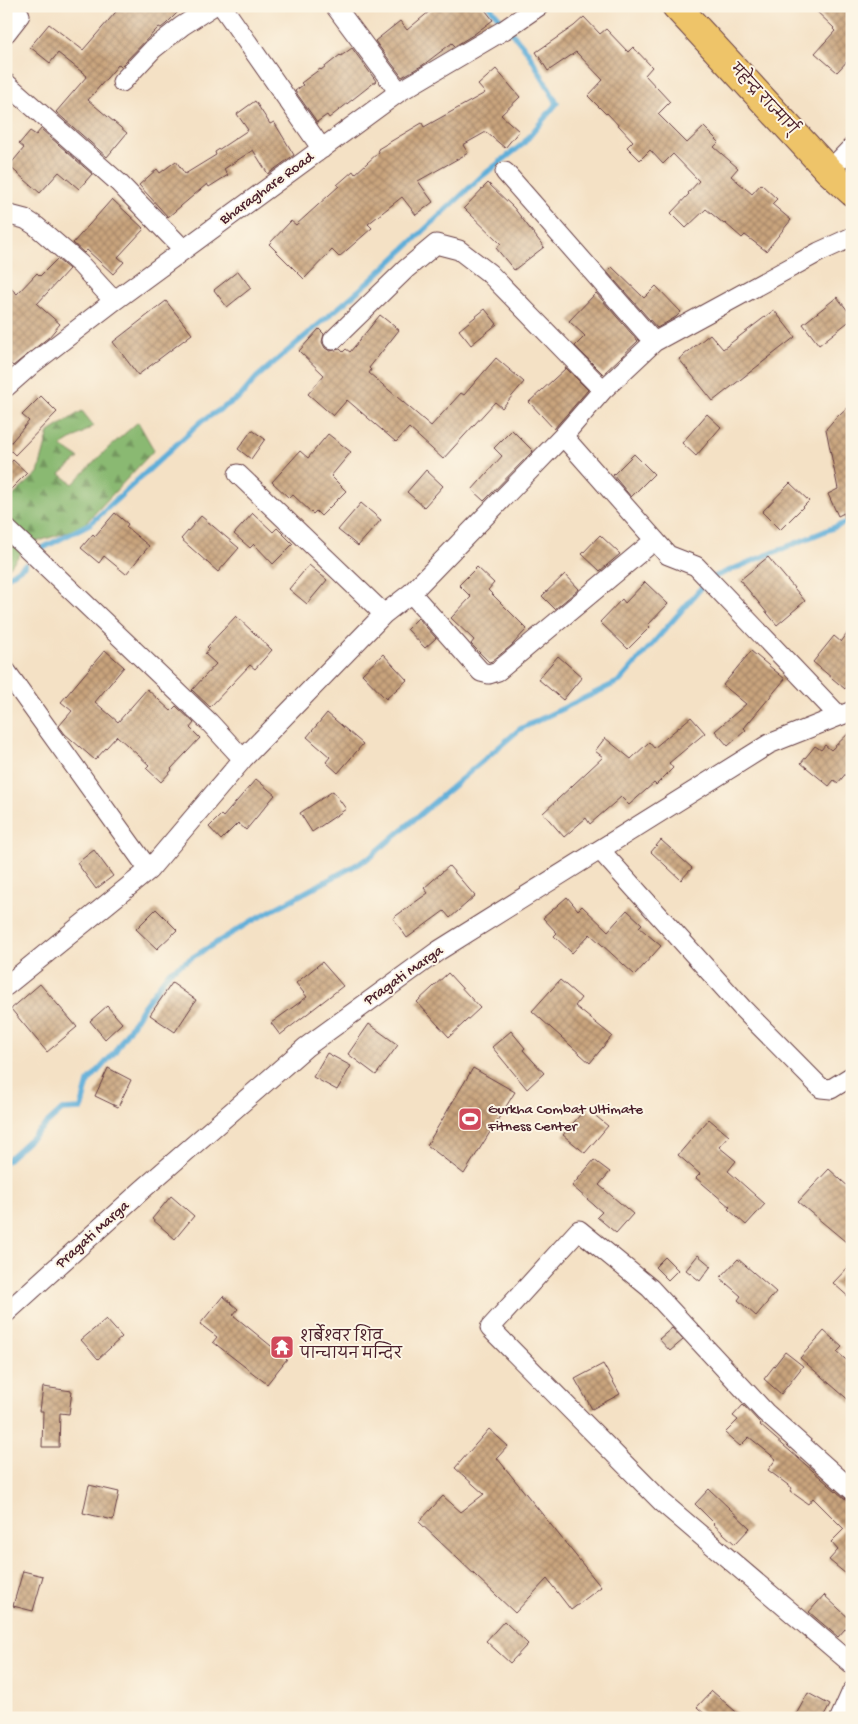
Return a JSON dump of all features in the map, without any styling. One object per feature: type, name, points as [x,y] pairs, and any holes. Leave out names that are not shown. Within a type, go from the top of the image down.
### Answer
[{"type":"highway","name":"महेन्द्र राज्मार्ग्","points":[[676,6],[829,171],[852,192]]},
{"type":"street","points":[[122,82],[153,49],[182,26],[213,6]]},
{"type":"street","points":[[222,6],[322,150]]},
{"type":"street","points":[[335,6],[399,92]]},
{"type":"street","name":"Bharaghare Road","points":[[6,387],[114,300],[399,92],[539,6]]},
{"type":"street","points":[[6,33],[20,14]]},
{"type":"street","points":[[6,83],[119,183],[183,249]]},
{"type":"street","points":[[829,171],[852,147]]},
{"type":"street","points":[[506,172],[654,342]]},
{"type":"street","points":[[6,214],[25,219],[36,226],[80,264],[114,300]]},
{"type":"street","points":[[6,986],[149,870],[243,759],[384,614],[411,592],[563,436],[603,390],[654,342],[819,252],[852,237]]},
{"type":"street","points":[[333,340],[406,269],[436,244],[459,250],[489,273],[603,390]]},
{"type":"street","points":[[563,436],[668,555],[696,566],[845,714]]},
{"type":"street","points":[[238,474],[384,614]]},
{"type":"street","points":[[6,528],[209,722],[243,759]]},
{"type":"street","points":[[411,592],[481,672],[489,674],[498,671],[655,540]]},
{"type":"street","points":[[6,671],[149,870]]},
{"type":"street","name":"Pragati Marga","points":[[6,1314],[142,1190],[306,1047],[438,951],[769,744],[845,714]]},
{"type":"street","points":[[600,850],[743,1010],[822,1088],[831,1089],[852,1076]]},
{"type":"street","points":[[852,1490],[765,1412],[650,1288],[579,1230],[490,1328],[663,1502],[852,1664]]},
{"type":"street","points":[[840,1718],[852,1691]]},
{"type":"green space","points":[[82,411],[94,426],[61,446],[79,458],[60,474],[73,484],[106,450],[138,422],[154,450],[81,528],[29,544],[6,571],[6,502],[38,473],[49,432]]},
{"type":"building","points":[[121,6],[184,6],[166,24],[161,28],[159,27],[121,66],[119,64],[88,100],[127,133],[107,157],[56,112],[87,76],[58,53],[50,63],[30,47],[49,24],[83,50]]},
{"type":"building","points":[[436,6],[482,6],[493,20],[455,46],[452,43],[423,65],[402,77],[375,41],[400,21],[407,30]]},
{"type":"building","points":[[811,6],[852,6],[852,56],[837,72],[815,53],[835,31]]},
{"type":"building","points":[[584,17],[600,34],[606,29],[628,52],[633,47],[652,67],[645,75],[670,102],[658,114],[687,143],[704,127],[719,142],[714,147],[738,168],[731,176],[752,194],[761,184],[777,199],[772,204],[791,220],[766,251],[745,235],[742,238],[706,209],[686,228],[671,213],[699,181],[673,154],[663,164],[650,150],[640,160],[627,147],[633,141],[588,96],[603,80],[576,52],[548,71],[536,52]]},
{"type":"building","points":[[352,48],[376,81],[329,118],[327,115],[317,122],[295,91],[303,85],[301,83]]},
{"type":"building","points":[[496,69],[520,97],[501,115],[519,131],[505,148],[486,132],[463,145],[468,153],[418,181],[433,202],[416,215],[402,197],[368,224],[372,228],[339,257],[332,250],[304,279],[269,244],[291,221],[296,225],[353,171],[355,174],[379,152],[378,149],[422,123],[424,127],[485,93],[478,85]]},
{"type":"building","points":[[255,101],[270,124],[274,122],[294,155],[268,174],[253,150],[224,169],[228,175],[209,187],[207,184],[168,217],[139,185],[157,169],[160,173],[176,161],[185,174],[216,155],[215,152],[248,130],[237,114]]},
{"type":"building","points":[[41,129],[92,174],[79,189],[59,172],[40,193],[9,166],[24,148],[19,144],[30,131],[36,135]]},
{"type":"building","points":[[488,183],[514,208],[544,247],[514,270],[496,248],[501,244],[464,208]]},
{"type":"building","points":[[112,199],[144,229],[118,257],[124,262],[113,274],[87,250],[84,253],[73,243]]},
{"type":"building","points":[[57,259],[69,269],[37,304],[60,324],[49,337],[13,366],[6,360],[6,284],[17,294],[37,273],[40,276]]},
{"type":"building","points":[[612,267],[644,298],[656,286],[681,312],[657,328],[607,272]]},
{"type":"building","points":[[238,271],[251,288],[227,307],[214,290]]},
{"type":"building","points":[[596,293],[638,341],[603,374],[575,346],[585,336],[569,321]]},
{"type":"building","points":[[837,297],[852,316],[852,319],[819,345],[803,324]]},
{"type":"building","points":[[166,301],[192,334],[138,375],[113,342]]},
{"type":"building","points":[[485,309],[497,324],[471,345],[459,330]]},
{"type":"building","points":[[774,310],[795,337],[713,401],[679,359],[710,334],[723,349]]},
{"type":"building","points":[[380,315],[399,330],[369,368],[371,370],[369,373],[431,426],[461,393],[464,395],[496,358],[524,382],[502,408],[495,402],[443,459],[409,428],[396,442],[347,400],[333,416],[308,394],[324,375],[299,351],[319,329],[324,334],[322,342],[325,348],[330,351],[340,349],[343,352],[346,349],[350,352]]},
{"type":"building","points":[[566,368],[588,390],[554,429],[529,402]]},
{"type":"building","points":[[41,396],[57,412],[15,455],[7,447],[29,421],[22,415]]},
{"type":"building","points":[[852,404],[852,519],[845,520],[844,513],[838,516],[828,494],[838,489],[826,429],[839,414]]},
{"type":"building","points":[[707,414],[721,427],[696,456],[682,443]]},
{"type":"building","points":[[252,430],[265,439],[251,459],[238,449]]},
{"type":"building","points":[[512,430],[533,451],[484,501],[472,490],[502,456],[494,448]]},
{"type":"building","points":[[328,434],[351,452],[331,476],[346,491],[321,516],[316,511],[313,514],[292,494],[289,498],[272,482],[300,451],[308,458]]},
{"type":"building","points":[[634,454],[654,474],[631,497],[613,475]]},
{"type":"building","points":[[13,460],[27,473],[6,494],[6,467]]},
{"type":"building","points":[[426,470],[443,486],[424,507],[407,492]]},
{"type":"building","points":[[790,483],[809,501],[780,530],[762,512]]},
{"type":"building","points":[[361,503],[381,520],[358,546],[338,530]]},
{"type":"building","points":[[115,513],[128,524],[126,527],[149,546],[126,574],[104,556],[99,563],[81,548],[93,534],[95,536]]},
{"type":"building","points":[[253,513],[273,532],[277,528],[293,544],[273,564],[254,544],[250,548],[234,534]]},
{"type":"building","points":[[201,516],[239,548],[218,572],[181,539]]},
{"type":"building","points":[[600,535],[620,554],[600,571],[582,554]]},
{"type":"building","points":[[768,557],[805,601],[777,625],[740,580]]},
{"type":"building","points":[[309,565],[327,580],[307,604],[289,589]]},
{"type":"building","points":[[477,567],[494,583],[488,590],[527,629],[511,646],[489,662],[471,644],[474,640],[451,618],[471,597],[459,585]]},
{"type":"building","points":[[565,574],[579,589],[555,609],[542,596]]},
{"type":"building","points":[[645,582],[668,604],[648,625],[650,627],[628,649],[600,622],[622,599],[625,603]]},
{"type":"building","points":[[236,616],[272,650],[255,669],[250,665],[210,707],[192,690],[216,664],[205,654],[209,649],[207,647]]},
{"type":"building","points":[[418,618],[436,638],[425,648],[407,629]]},
{"type":"building","points":[[852,627],[852,680],[845,689],[813,662],[834,636],[841,642]]},
{"type":"building","points":[[105,650],[124,667],[95,702],[118,722],[147,689],[171,711],[176,706],[194,723],[190,728],[200,738],[161,782],[146,768],[149,765],[117,736],[95,760],[65,734],[59,726],[72,711],[61,702]]},
{"type":"building","points":[[751,651],[785,679],[744,728],[746,730],[728,746],[715,731],[746,704],[723,685]]},
{"type":"building","points":[[383,654],[407,680],[386,699],[362,674]]},
{"type":"building","points":[[558,656],[582,677],[563,700],[538,679]]},
{"type":"building","points":[[327,713],[363,744],[338,773],[326,762],[330,757],[307,737]]},
{"type":"building","points":[[691,717],[705,733],[669,763],[673,768],[656,785],[654,783],[629,805],[621,797],[590,824],[586,818],[564,837],[543,813],[603,757],[595,751],[605,738],[631,759],[649,742],[654,748]]},
{"type":"building","points":[[852,730],[852,766],[838,783],[834,780],[829,786],[801,763],[815,746],[821,750],[825,745],[831,750]]},
{"type":"building","points":[[256,779],[275,795],[246,830],[238,823],[221,840],[209,827],[221,815],[223,817]]},
{"type":"building","points":[[333,791],[346,809],[312,832],[300,813]]},
{"type":"building","points":[[661,840],[692,868],[681,880],[651,852]]},
{"type":"building","points":[[94,850],[113,876],[96,889],[77,863]]},
{"type":"building","points":[[449,866],[475,896],[450,918],[444,911],[407,938],[393,918],[428,893],[424,888]]},
{"type":"building","points":[[567,897],[578,910],[582,906],[608,931],[627,910],[642,924],[639,927],[661,946],[635,975],[590,934],[572,953],[554,936],[557,933],[543,918]]},
{"type":"building","points":[[156,909],[177,930],[157,949],[136,929]]},
{"type":"building","points":[[322,962],[343,986],[280,1035],[271,1023],[307,997],[296,983]]},
{"type":"building","points":[[448,973],[480,1008],[449,1037],[417,1002]]},
{"type":"building","points":[[560,980],[581,998],[575,1006],[612,1036],[590,1063],[532,1011]]},
{"type":"building","points":[[172,983],[196,1000],[175,1032],[150,1015]]},
{"type":"building","points":[[40,984],[77,1027],[47,1052],[11,1009]]},
{"type":"building","points":[[107,1006],[122,1023],[105,1039],[90,1021]]},
{"type":"building","points":[[369,1024],[398,1045],[376,1075],[348,1054]]},
{"type":"building","points":[[511,1031],[525,1048],[523,1050],[544,1073],[527,1089],[492,1047]]},
{"type":"building","points":[[327,1053],[351,1066],[337,1090],[313,1077]]},
{"type":"building","points":[[108,1068],[131,1080],[118,1107],[95,1096]]},
{"type":"building","name":"Gurkha Combat Ultimate Fitness Center","points":[[473,1068],[515,1092],[464,1174],[427,1145]]},
{"type":"building","points":[[586,1108],[608,1126],[585,1153],[563,1135]]},
{"type":"building","points":[[709,1119],[729,1136],[719,1147],[736,1161],[728,1171],[765,1204],[746,1225],[728,1209],[730,1207],[696,1178],[700,1174],[678,1155]]},
{"type":"building","points":[[594,1160],[610,1172],[599,1185],[633,1214],[616,1233],[597,1217],[602,1212],[572,1186]]},
{"type":"building","points":[[829,1169],[852,1190],[852,1247],[798,1202]]},
{"type":"building","points":[[171,1196],[194,1216],[175,1239],[152,1219]]},
{"type":"building","points":[[698,1255],[711,1266],[700,1281],[686,1270]]},
{"type":"building","points":[[665,1257],[678,1270],[668,1280],[655,1267]]},
{"type":"building","points":[[738,1259],[776,1292],[756,1316],[738,1300],[741,1296],[720,1278]]},
{"type":"building","points":[[852,1263],[852,1300],[833,1283]]},
{"type":"building","points":[[223,1296],[238,1309],[233,1315],[287,1359],[267,1384],[213,1342],[217,1337],[200,1324]]},
{"type":"building","points":[[106,1319],[122,1337],[98,1359],[81,1340]]},
{"type":"building","points":[[672,1328],[683,1340],[670,1351],[659,1339]]},
{"type":"building","points":[[824,1331],[842,1347],[837,1352],[852,1365],[852,1403],[800,1358]]},
{"type":"building","points":[[785,1352],[803,1366],[781,1394],[764,1379]]},
{"type":"building","points":[[603,1364],[620,1394],[592,1409],[575,1379]]},
{"type":"building","points":[[43,1387],[72,1391],[69,1414],[60,1413],[59,1447],[42,1447],[43,1411],[40,1411]]},
{"type":"building","points":[[743,1405],[760,1425],[844,1498],[852,1501],[852,1579],[829,1560],[838,1550],[831,1542],[844,1529],[813,1498],[808,1504],[790,1491],[792,1488],[768,1470],[776,1459],[749,1437],[740,1446],[725,1433],[738,1420],[733,1416]]},
{"type":"building","points":[[489,1429],[508,1446],[497,1458],[601,1587],[571,1610],[547,1579],[515,1613],[419,1522],[443,1496],[461,1512],[484,1494],[455,1468]]},
{"type":"building","points":[[89,1485],[119,1492],[113,1520],[83,1513]]},
{"type":"building","points":[[709,1489],[750,1528],[735,1544],[695,1504]]},
{"type":"building","points":[[23,1571],[43,1576],[33,1611],[13,1606]]},
{"type":"building","points":[[824,1595],[852,1621],[838,1637],[809,1612]]},
{"type":"building","points":[[504,1621],[528,1644],[510,1663],[486,1641]]},
{"type":"building","points":[[712,1691],[743,1718],[709,1718],[697,1707]]},
{"type":"building","points":[[808,1693],[830,1705],[823,1718],[794,1718]]},
{"type":"waterway","points":[[39,550],[91,523],[202,421],[240,397],[257,377],[371,280],[481,177],[523,144],[557,103],[528,52],[489,6]]},
{"type":"waterway","points":[[6,1161],[62,1110],[81,1109],[88,1082],[114,1053],[143,1007],[170,971],[250,922],[369,858],[520,729],[620,681],[709,579],[852,520]]},
{"type":"waterway","points":[[6,578],[25,565]]},
{"type":"place","name":"Gurkha Combat Ultimate Fitness Center","points":[[470,1119]]},
{"type":"place","name":"शर्बेश्वर शिव पान्चायन मन्दिर","points":[[282,1347]]}]
